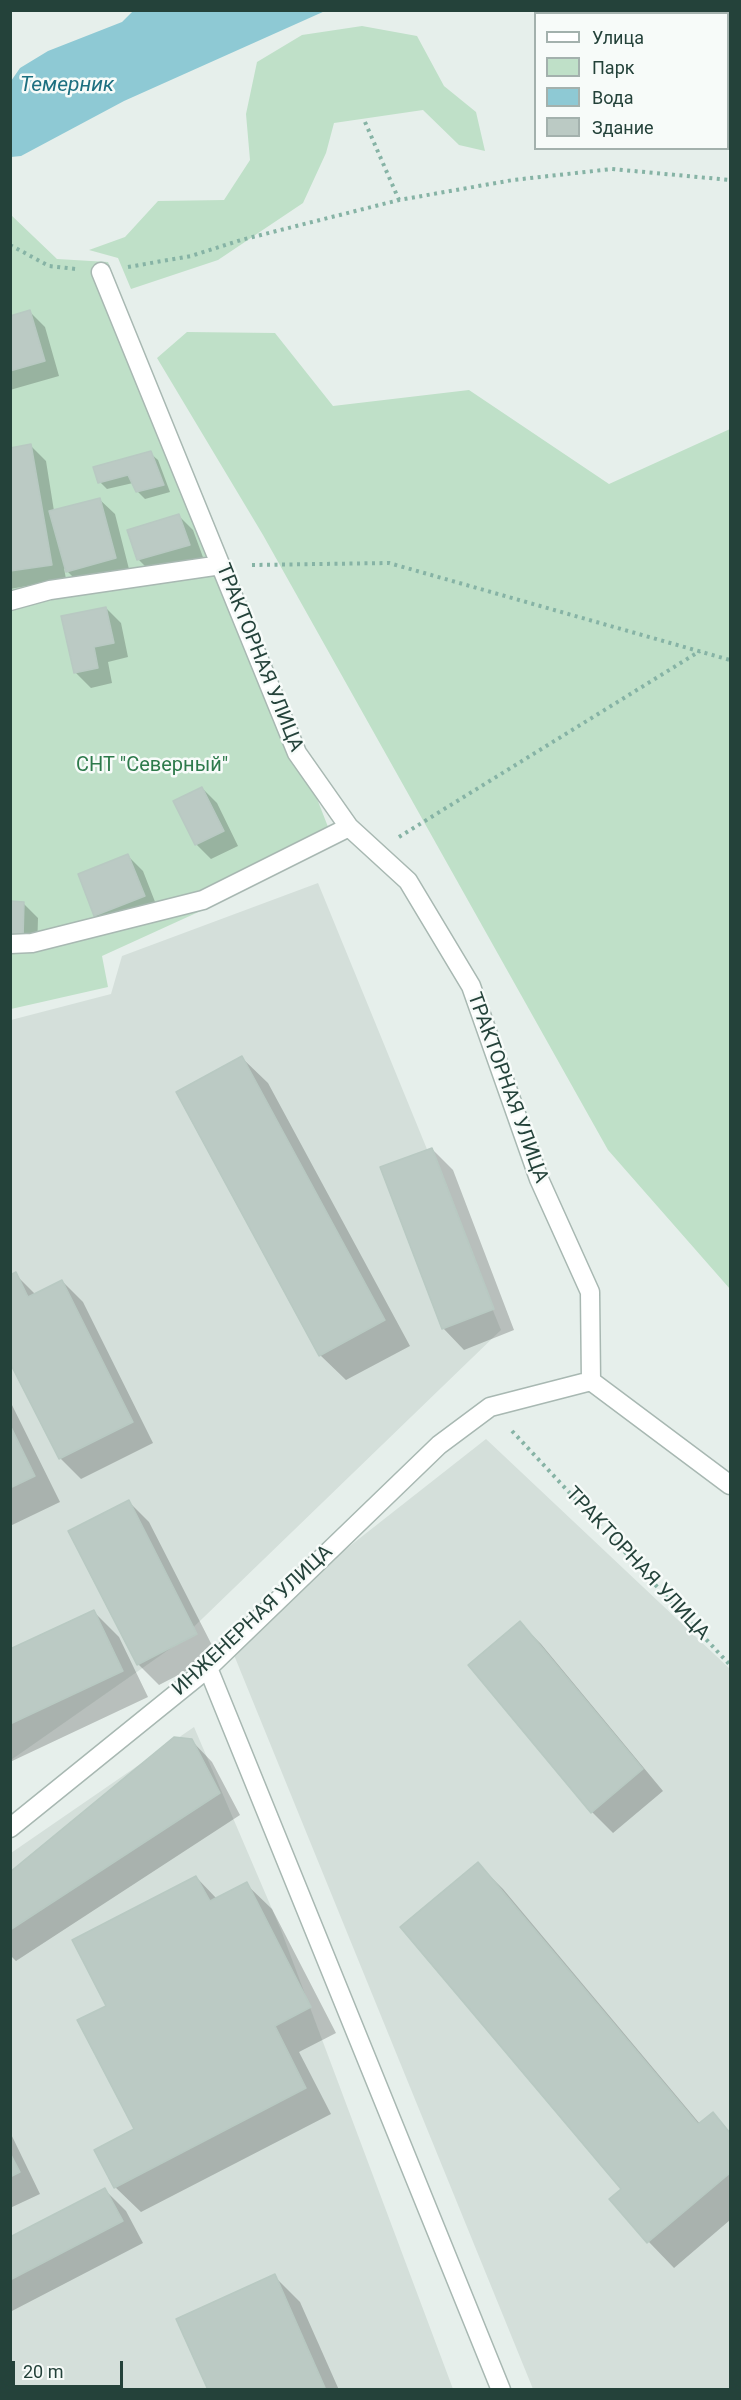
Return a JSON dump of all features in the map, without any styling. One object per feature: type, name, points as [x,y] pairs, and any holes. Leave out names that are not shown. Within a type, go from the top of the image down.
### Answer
[{"type":"street","name":"ТРАКТОРНАЯ УЛИЦА","points":[[101,272],[297,753],[349,827],[408,881],[471,986],[539,1179],[590,1292],[591,1381]]},
{"type":"street","points":[[10,601],[50,590],[221,565]]},
{"type":"street","points":[[10,944],[32,943],[203,900],[349,827]]},
{"type":"street","points":[[490,1407],[591,1381],[730,1485]]},
{"type":"street","name":"ИНЖЕНЕРНАЯ УЛИЦА","points":[[10,1828],[208,1668],[439,1444],[490,1407]]},
{"type":"street","points":[[208,1668],[501,2390]]},
{"type":"path","points":[[364,122],[399,200]]},
{"type":"path","points":[[10,244],[49,266],[101,272],[191,256],[241,240],[399,200],[513,180],[612,169],[730,180]]},
{"type":"path","points":[[221,565],[389,563],[730,660]]},
{"type":"path","points":[[375,852],[700,651]]},
{"type":"path","name":"ТРАКТОРНАЯ УЛИЦА","points":[[490,1407],[730,1665]]},
{"type":"shaded area","points":[[318,883],[501,1330],[174,1646],[11,1760],[11,1020],[111,994],[122,956]]},
{"type":"shaded area","points":[[486,1439],[730,1669],[730,2389],[533,2389],[234,1655],[332,1560]]},
{"type":"shaded area","points":[[194,1727],[281,1930],[453,2389],[11,2390],[11,1853]]},
{"type":"green space","points":[[362,26],[417,36],[444,86],[476,112],[485,151],[459,145],[423,110],[334,123],[326,153],[303,203],[218,260],[131,289],[118,258],[89,250],[125,237],[158,201],[224,200],[250,160],[246,114],[257,62],[302,35]]},
{"type":"green space","name":"СНТ \"Северный\"","points":[[10,214],[57,259],[108,262],[330,832],[204,900],[205,909],[102,956],[108,987],[11,1009]]},
{"type":"green space","points":[[187,332],[275,333],[333,406],[469,390],[609,484],[730,429],[730,1289],[608,1150],[263,535],[157,358]]},
{"type":"water","name":"Темерник","points":[[133,11],[325,11],[124,101],[21,156],[11,157],[11,81],[20,68],[48,51],[122,22]]},
{"type":"water","points":[[615,11],[730,11],[730,45],[729,12]]},
{"type":"building","points":[[30,310],[45,361],[10,371],[10,316]]},
{"type":"building","points":[[31,444],[52,565],[10,571],[10,448]]},
{"type":"building","points":[[151,451],[164,485],[136,492],[128,475],[98,483],[93,467]]},
{"type":"building","points":[[100,498],[116,558],[66,572],[49,511]]},
{"type":"building","points":[[179,514],[190,545],[137,560],[127,530]]},
{"type":"building","points":[[106,607],[114,643],[94,647],[98,668],[74,673],[61,616]]},
{"type":"building","points":[[202,787],[224,831],[195,845],[173,801]]},
{"type":"building","points":[[128,854],[145,896],[94,916],[78,874]]},
{"type":"building","points":[[10,901],[24,902],[23,938],[10,937]]},
{"type":"building","points":[[242,1056],[385,1320],[319,1356],[176,1092]]},
{"type":"building","points":[[432,1148],[494,1309],[442,1329],[380,1167]]},
{"type":"building","points":[[16,1272],[28,1297],[62,1280],[133,1422],[59,1459],[10,1363],[10,1275]]},
{"type":"building","points":[[10,1425],[35,1476],[10,1488]]},
{"type":"building","points":[[129,1500],[197,1634],[137,1665],[68,1531]]},
{"type":"building","points":[[94,1610],[123,1671],[10,1724],[10,1649]]},
{"type":"building","points":[[520,1621],[643,1769],[591,1813],[468,1665]]},
{"type":"building","points":[[174,1737],[192,1739],[220,1793],[10,1930],[10,1872]]},
{"type":"building","points":[[478,1862],[698,2124],[713,2112],[730,2133],[730,2173],[647,2243],[609,2199],[621,2189],[400,1927]]},
{"type":"building","points":[[196,1876],[210,1901],[247,1882],[311,2007],[275,2026],[306,2088],[114,2188],[94,2150],[134,2129],[77,2020],[106,2006],[72,1940]]},
{"type":"building","points":[[10,2153],[20,2172],[10,2177]]},
{"type":"building","points":[[105,2188],[123,2221],[10,2280],[10,2237]]},
{"type":"building","points":[[275,2274],[326,2390],[208,2390],[176,2319]]}]
